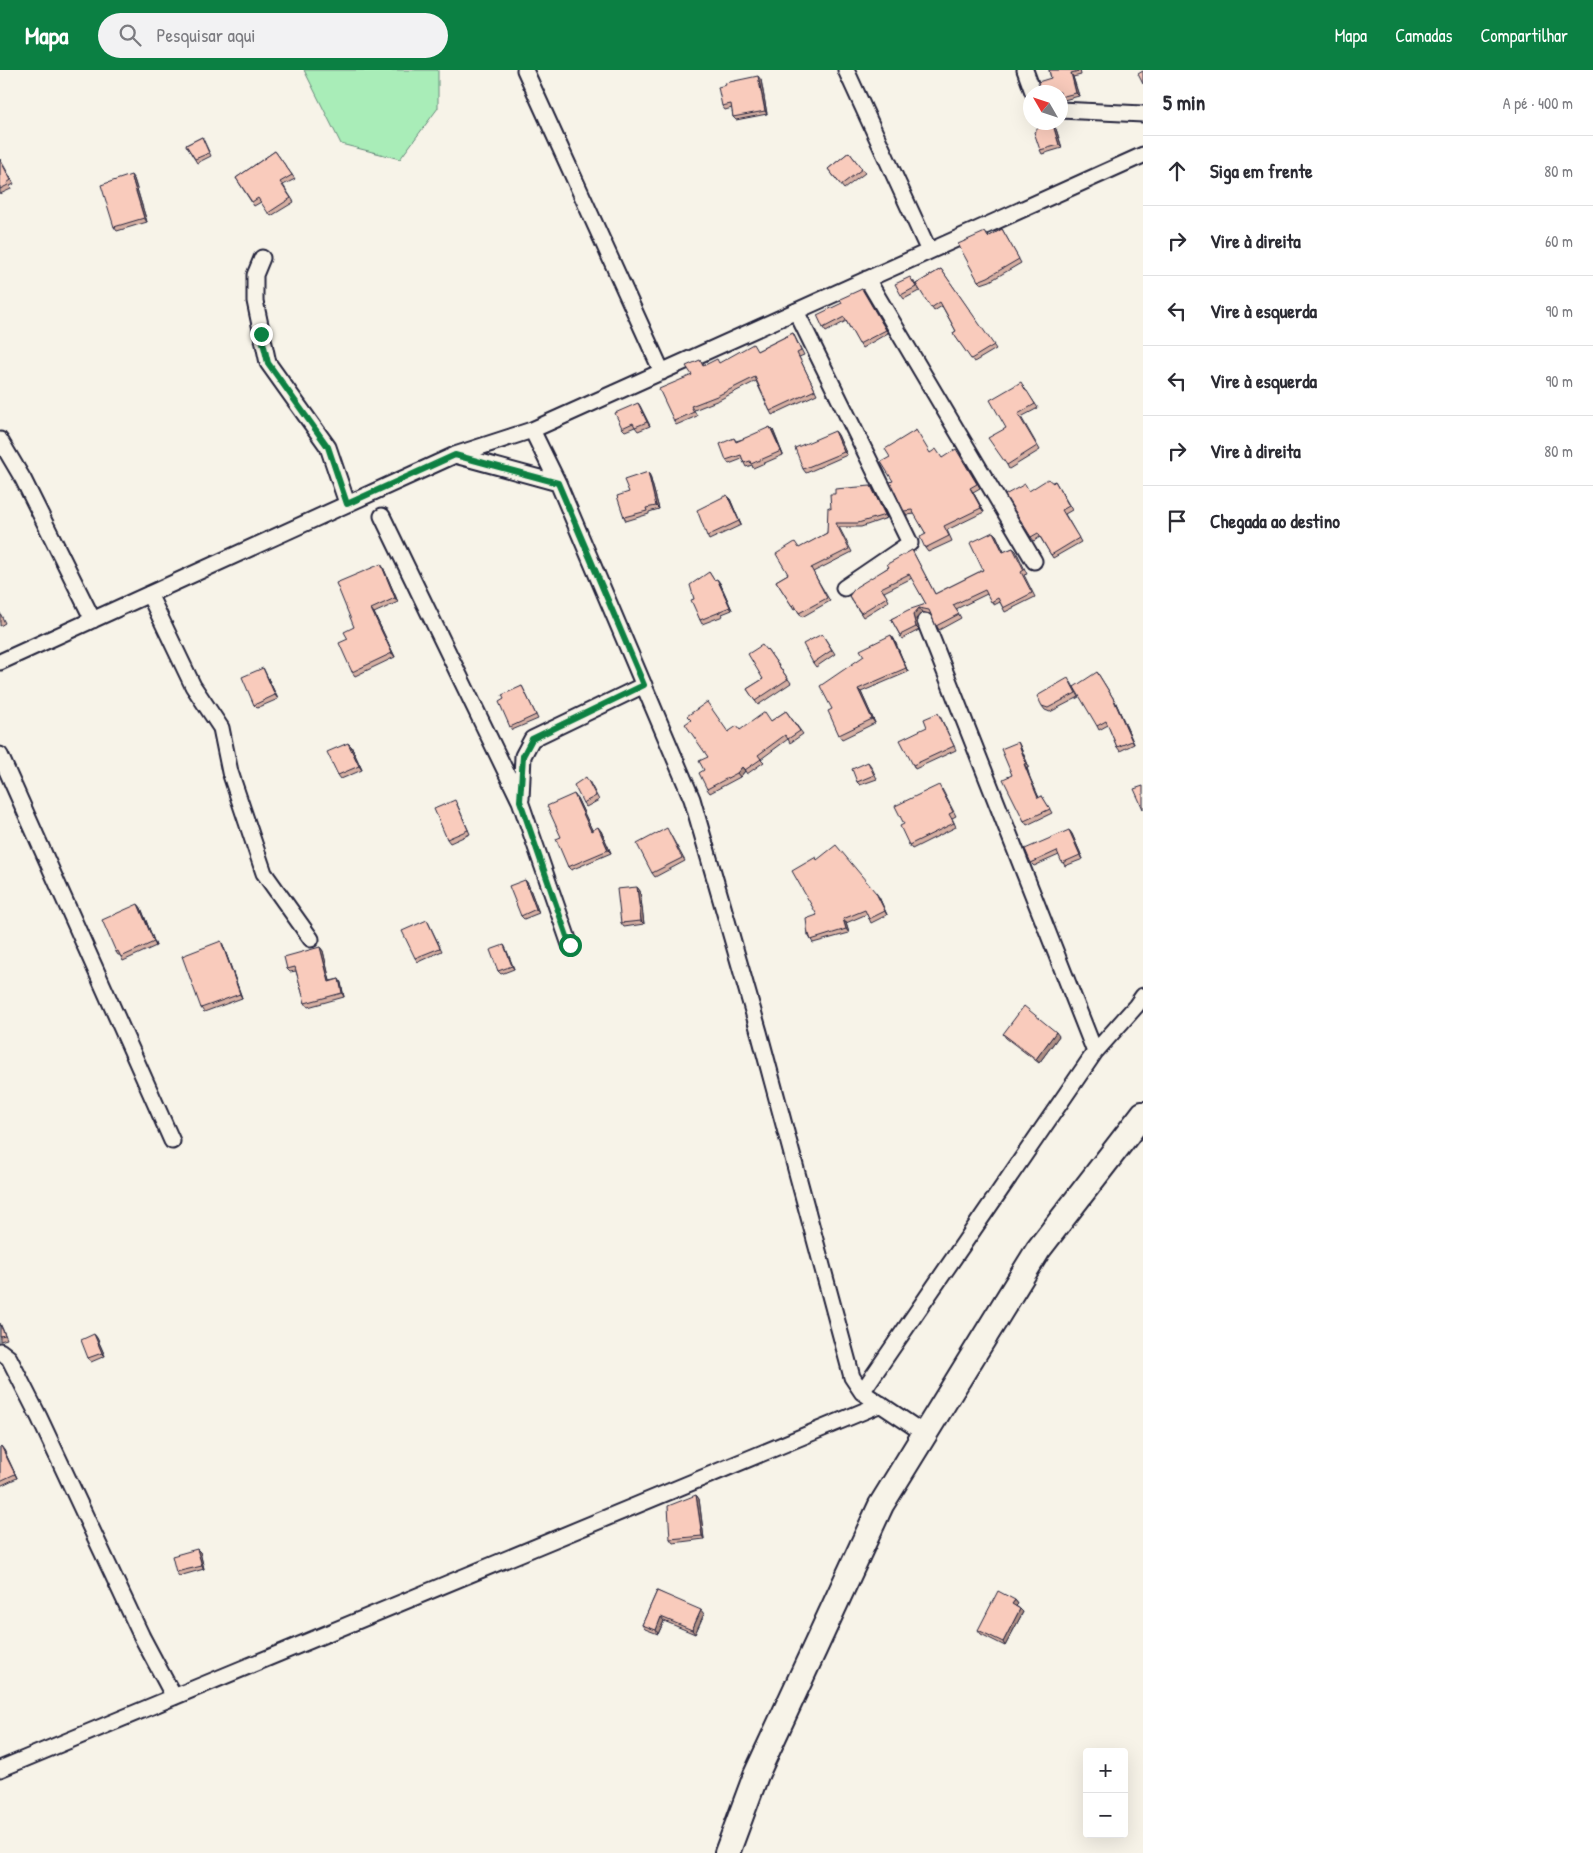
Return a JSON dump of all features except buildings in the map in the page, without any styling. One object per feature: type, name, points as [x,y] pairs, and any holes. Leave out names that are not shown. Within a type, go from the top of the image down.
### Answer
[{"type":"main road","points":[[727,1853],[756,1775],[881,1505],[1038,1250],[1143,1114]]},
{"type":"street","points":[[525,70],[662,372]]},
{"type":"street","points":[[846,70],[929,251]]},
{"type":"street","points":[[1026,70],[1031,85]]},
{"type":"street","points":[[1068,110],[1143,114]]},
{"type":"street","points":[[0,662],[455,455],[532,430],[1143,155]]},
{"type":"street","points":[[262,258],[255,275],[255,301],[268,363],[328,447],[347,504]]},
{"type":"street","points":[[867,279],[1034,561]]},
{"type":"street","points":[[796,311],[910,543],[844,588]]},
{"type":"street","points":[[532,430],[558,483],[692,799],[759,1032],[852,1377],[862,1392],[925,1434]]},
{"type":"street","points":[[0,440],[23,478],[93,620]]},
{"type":"street","points":[[455,455],[558,483]]},
{"type":"street","points":[[382,516],[520,801],[570,945]]},
{"type":"street","points":[[149,594],[192,686],[221,728],[230,772],[264,873],[311,939]]},
{"type":"street","points":[[925,620],[1095,1052]]},
{"type":"street","points":[[520,801],[523,756],[532,739],[644,685]]},
{"type":"street","points":[[0,755],[172,1141]]},
{"type":"street","points":[[862,1392],[1095,1052],[1143,996]]},
{"type":"street","points":[[0,1351],[10,1358],[142,1637],[174,1697]]},
{"type":"street","points":[[0,1769],[881,1404]]},
{"type":"green space","points":[[304,70],[438,70],[438,108],[400,159],[341,144]]},
{"type":"route","points":[[261,334],[268,363],[328,447],[347,504],[455,455],[558,483],[644,685],[532,739],[523,756],[520,801],[570,945]]}]
